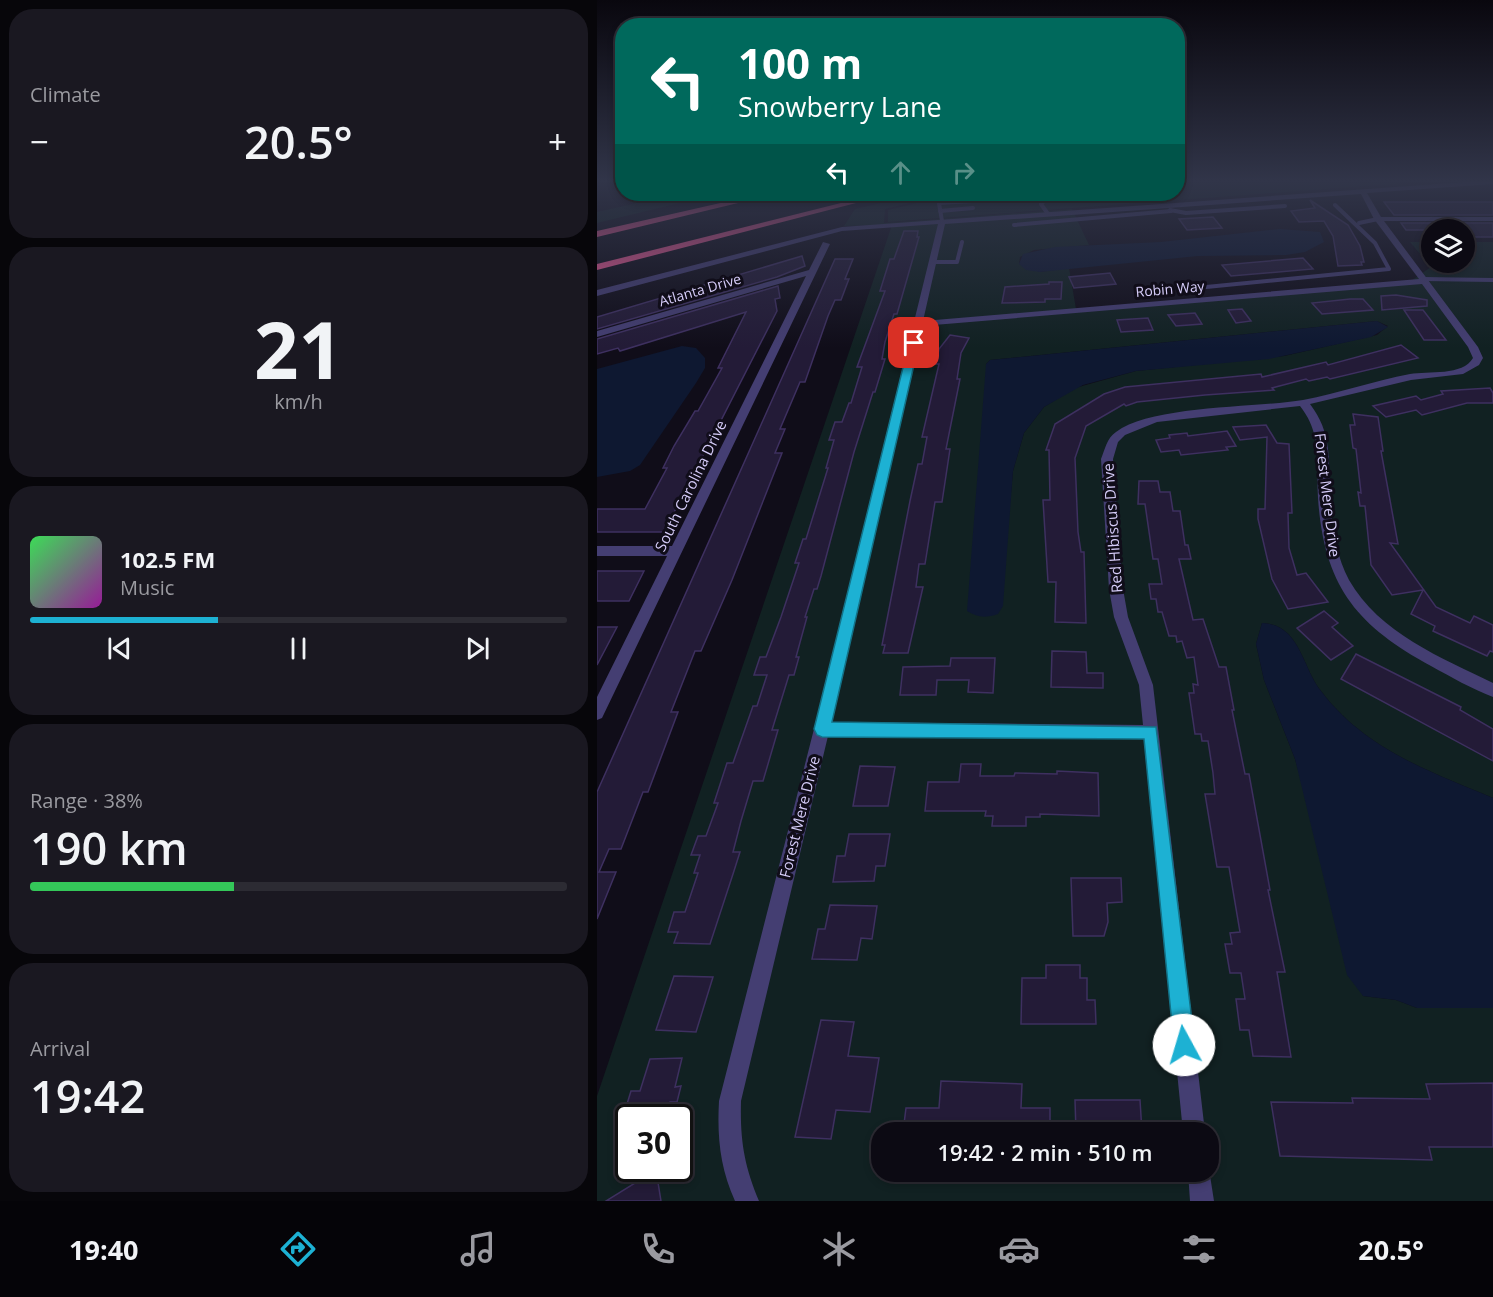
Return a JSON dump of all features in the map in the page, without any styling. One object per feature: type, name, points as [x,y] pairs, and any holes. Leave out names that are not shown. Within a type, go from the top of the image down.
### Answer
[{"type":"highway","points":[[597,267],[720,236]]},
{"type":"street","points":[[597,293],[809,236]]},
{"type":"street","name":"Forest Mere Drive","points":[[747,1201],[735,1179],[728,1141],[730,1101],[822,729],[934,262],[938,236]]},
{"type":"street","name":"Red Hibiscus Drive","points":[[1193,1122],[1142,667],[1118,603],[1108,483],[1109,450],[1121,433],[1155,419],[1303,404],[1411,378],[1460,372],[1476,363],[1477,352],[1391,236]]},
{"type":"street","name":"South Carolina Drive","points":[[597,713],[603,689],[676,551],[826,244]]},
{"type":"street","name":"Atlanta Drive","points":[[597,334],[811,273]]},
{"type":"street","name":"Robin Way","points":[[919,324],[1424,280]]},
{"type":"street","name":"Forest Mere Drive","points":[[1303,404],[1314,417],[1321,433],[1332,555],[1350,590],[1376,623],[1401,642],[1493,690]]},
{"type":"street","points":[[597,551],[676,551]]},
{"type":"street","points":[[822,729],[1151,732]]},
{"type":"street","points":[[1200,1182],[1202,1201]]},
{"type":"lane","points":[[1186,289],[1389,269],[1368,236]]},
{"type":"lane","points":[[934,262],[957,262],[962,242]]},
{"type":"lane","points":[[1424,280],[1493,279]]},
{"type":"lane","points":[[1249,283],[1257,295]]},
{"type":"shaded area","points":[[888,236],[1085,236],[1089,245],[1034,250],[1020,257],[1019,264],[1040,272],[1069,268],[1076,309],[1408,283],[1422,273],[1475,273],[1475,242],[1493,242],[1493,798],[1422,768],[1399,756],[1357,728],[1321,691],[1299,648],[1285,631],[1275,625],[1262,623],[1256,644],[1264,680],[1295,759],[1363,996],[1396,1000],[1417,1008],[1493,1008],[1493,1201],[597,1201],[597,1096]],"holes":[[[1377,321],[1388,326],[1377,335],[1284,356],[1136,371],[1075,388],[1044,407],[1024,433],[1013,471],[1008,526],[986,364],[990,360]]]},
{"type":"shaded area","points":[[1410,242],[1421,242],[1421,255]]},
{"type":"water","points":[[1215,236],[1322,236],[1324,242],[1305,252],[1286,255],[1198,256],[1040,272],[1026,270],[1019,264],[1023,254],[1055,247],[1161,242]]},
{"type":"water","points":[[1377,321],[1388,327],[1371,337],[1269,359],[1136,371],[1083,385],[1044,407],[1024,433],[1013,471],[1003,606],[998,614],[990,616],[982,617],[967,611],[986,364],[990,360]]},
{"type":"water","points":[[682,346],[696,348],[705,358],[705,368],[696,383],[640,465],[630,471],[597,477],[597,369]]},
{"type":"water","points":[[1262,623],[1275,625],[1285,631],[1299,648],[1321,691],[1357,728],[1399,756],[1422,768],[1493,798],[1493,1008],[1417,1008],[1396,1000],[1363,996],[1347,975],[1295,759],[1264,680],[1256,644]]},
{"type":"building","points":[[902,236],[919,237],[897,314],[894,314],[885,342],[882,359],[885,359],[854,452],[821,576],[805,617],[807,617],[796,657],[799,657],[794,675],[789,675],[772,730],[778,730],[763,781],[753,781],[733,852],[740,852],[710,944],[674,943],[678,932],[668,932],[674,912],[685,912],[698,873],[694,873],[700,855],[691,855],[698,836],[706,836],[718,803],[714,803],[727,763],[733,763],[753,706],[757,706],[767,675],[754,675],[760,657],[766,657],[781,617],[799,563],[795,563],[803,539],[806,539],[828,468],[826,468],[834,440],[829,440],[835,422],[842,422],[849,403],[851,403],[862,367],[857,367],[885,291],[880,291],[890,259],[894,259]]},
{"type":"building","points":[[1333,236],[1354,236],[1360,246],[1364,262],[1361,262],[1362,265],[1338,266]]},
{"type":"building","points":[[802,256],[805,266],[777,277],[597,329],[597,317]]},
{"type":"building","points":[[1303,258],[1313,269],[1231,276],[1222,265]]},
{"type":"building","points":[[835,259],[853,259],[845,279],[849,279],[841,300],[835,300],[805,382],[800,382],[780,429],[785,429],[775,453],[782,453],[732,580],[701,651],[695,651],[671,712],[678,712],[648,792],[643,792],[621,849],[609,849],[599,872],[616,872],[597,919],[597,792]]},
{"type":"building","points":[[1110,273],[1116,284],[1074,288],[1069,277]]},
{"type":"building","points":[[1049,282],[1062,282],[1061,299],[1045,299],[1045,302],[1002,303],[1005,287],[1049,284]]},
{"type":"building","points":[[778,286],[780,298],[775,299],[777,311],[664,532],[597,532],[597,509],[645,509],[667,468],[663,468],[674,446],[695,411],[698,411],[722,368],[718,368],[746,312],[620,351],[618,348],[597,354],[597,339]]},
{"type":"building","points":[[1396,295],[1427,300],[1427,306],[1382,310],[1381,296]]},
{"type":"building","points":[[1363,299],[1373,310],[1322,314],[1312,303]]},
{"type":"building","points":[[1242,309],[1251,321],[1236,323],[1228,310]]},
{"type":"building","points":[[1404,310],[1423,310],[1446,340],[1424,340]]},
{"type":"building","points":[[1195,313],[1202,324],[1176,326],[1168,315]]},
{"type":"building","points":[[1148,318],[1153,330],[1121,332],[1117,320]]},
{"type":"building","points":[[950,335],[969,338],[961,353],[957,379],[960,379],[946,449],[950,449],[942,502],[935,502],[925,564],[919,564],[916,587],[923,587],[908,653],[883,653],[885,645],[882,645],[910,501],[918,464],[922,464],[927,437],[922,437],[939,364],[936,364],[939,349]]},
{"type":"building","points":[[1401,345],[1418,358],[1330,379],[1327,377],[1309,381],[1306,379],[1272,388],[1274,390],[1137,402],[1126,406],[1124,404],[1086,426],[1075,458],[1078,532],[1081,552],[1084,552],[1086,623],[1055,622],[1056,582],[1048,582],[1043,500],[1050,500],[1049,450],[1046,450],[1055,424],[1104,394],[1125,387],[1261,374],[1262,377],[1326,362],[1328,365]]},
{"type":"building","points":[[1490,388],[1493,393],[1493,403],[1467,403],[1422,415],[1416,410],[1386,417],[1373,406],[1416,396],[1421,400],[1443,394],[1441,391]]},
{"type":"building","points":[[1353,414],[1378,417],[1383,451],[1381,451],[1398,544],[1390,543],[1436,607],[1470,623],[1474,616],[1493,625],[1493,652],[1490,651],[1487,656],[1433,631],[1435,626],[1411,614],[1423,590],[1392,595],[1371,565],[1365,506],[1360,506],[1358,492],[1361,493],[1356,449],[1353,448],[1350,425],[1355,425]]},
{"type":"building","points":[[1266,425],[1277,443],[1289,444],[1292,513],[1288,513],[1289,548],[1297,575],[1306,573],[1328,602],[1288,609],[1272,579],[1258,519],[1258,509],[1265,509],[1267,437],[1240,440],[1233,427]]},
{"type":"building","points":[[1227,431],[1236,446],[1226,447],[1228,450],[1181,455],[1179,450],[1161,452],[1156,440],[1170,438],[1169,435],[1187,433],[1188,436]]},
{"type":"building","points":[[1139,481],[1158,481],[1160,492],[1170,492],[1173,511],[1180,511],[1185,545],[1188,545],[1191,559],[1179,559],[1193,620],[1203,619],[1219,667],[1226,667],[1234,710],[1232,710],[1245,774],[1249,774],[1270,890],[1268,890],[1285,972],[1277,972],[1291,1057],[1253,1056],[1249,1030],[1240,1030],[1236,999],[1245,999],[1241,973],[1230,973],[1225,944],[1232,944],[1230,933],[1240,932],[1229,867],[1217,867],[1205,794],[1215,794],[1208,741],[1202,741],[1201,734],[1195,734],[1189,693],[1194,693],[1193,684],[1198,685],[1194,657],[1187,658],[1182,641],[1177,642],[1176,636],[1169,636],[1162,612],[1158,612],[1156,599],[1151,599],[1149,584],[1162,584],[1158,559],[1153,559],[1145,504],[1138,504]]},
{"type":"building","points":[[597,571],[644,571],[629,601],[597,601]]},
{"type":"building","points":[[1324,611],[1338,623],[1332,627],[1353,646],[1331,660],[1297,628]]},
{"type":"building","points":[[597,627],[617,627],[597,665]]},
{"type":"building","points":[[1052,651],[1086,652],[1087,673],[1103,673],[1103,688],[1051,687]]},
{"type":"building","points":[[1356,654],[1461,707],[1460,710],[1493,729],[1493,761],[1341,679]]},
{"type":"building","points":[[951,658],[995,658],[993,693],[968,692],[969,680],[937,680],[936,695],[900,695],[903,667],[950,666]]},
{"type":"building","points":[[961,764],[981,764],[980,776],[1014,776],[1015,773],[1057,774],[1057,771],[1098,773],[1099,816],[1040,814],[1040,817],[1026,817],[1026,826],[992,826],[993,816],[985,816],[986,811],[925,811],[928,782],[959,782]]},
{"type":"building","points":[[860,766],[895,767],[888,806],[853,806]]},
{"type":"building","points":[[849,834],[890,834],[885,866],[876,866],[874,881],[833,882],[837,856],[845,856]]},
{"type":"building","points":[[1071,878],[1121,878],[1122,902],[1107,903],[1108,922],[1104,936],[1073,936]]},
{"type":"building","points":[[830,905],[877,906],[872,939],[861,938],[857,960],[812,959],[818,929],[825,929]]},
{"type":"building","points":[[1046,965],[1080,965],[1080,978],[1087,978],[1087,1000],[1095,1000],[1096,1024],[1021,1024],[1022,978],[1046,978]]},
{"type":"building","points":[[674,976],[713,977],[696,1032],[656,1030]]},
{"type":"building","points":[[821,1020],[854,1022],[848,1056],[879,1058],[870,1112],[836,1110],[831,1139],[795,1137]]},
{"type":"building","points":[[682,1058],[675,1087],[681,1086],[677,1102],[627,1104],[631,1091],[640,1091],[650,1059]]},
{"type":"building","points":[[941,1081],[1022,1084],[1021,1108],[1050,1108],[1050,1122],[904,1122],[906,1108],[939,1108]]},
{"type":"building","points":[[1493,1083],[1493,1147],[1429,1147],[1432,1160],[1280,1156],[1271,1102],[1353,1103],[1352,1098],[1430,1099],[1426,1084]]},
{"type":"building","points":[[1075,1100],[1140,1100],[1141,1122],[1076,1122]]},
{"type":"building","points":[[637,1182],[658,1182],[661,1201],[606,1201]]},
{"type":"route","points":[[914,343],[822,729],[1151,732],[1184,1045]]}]
